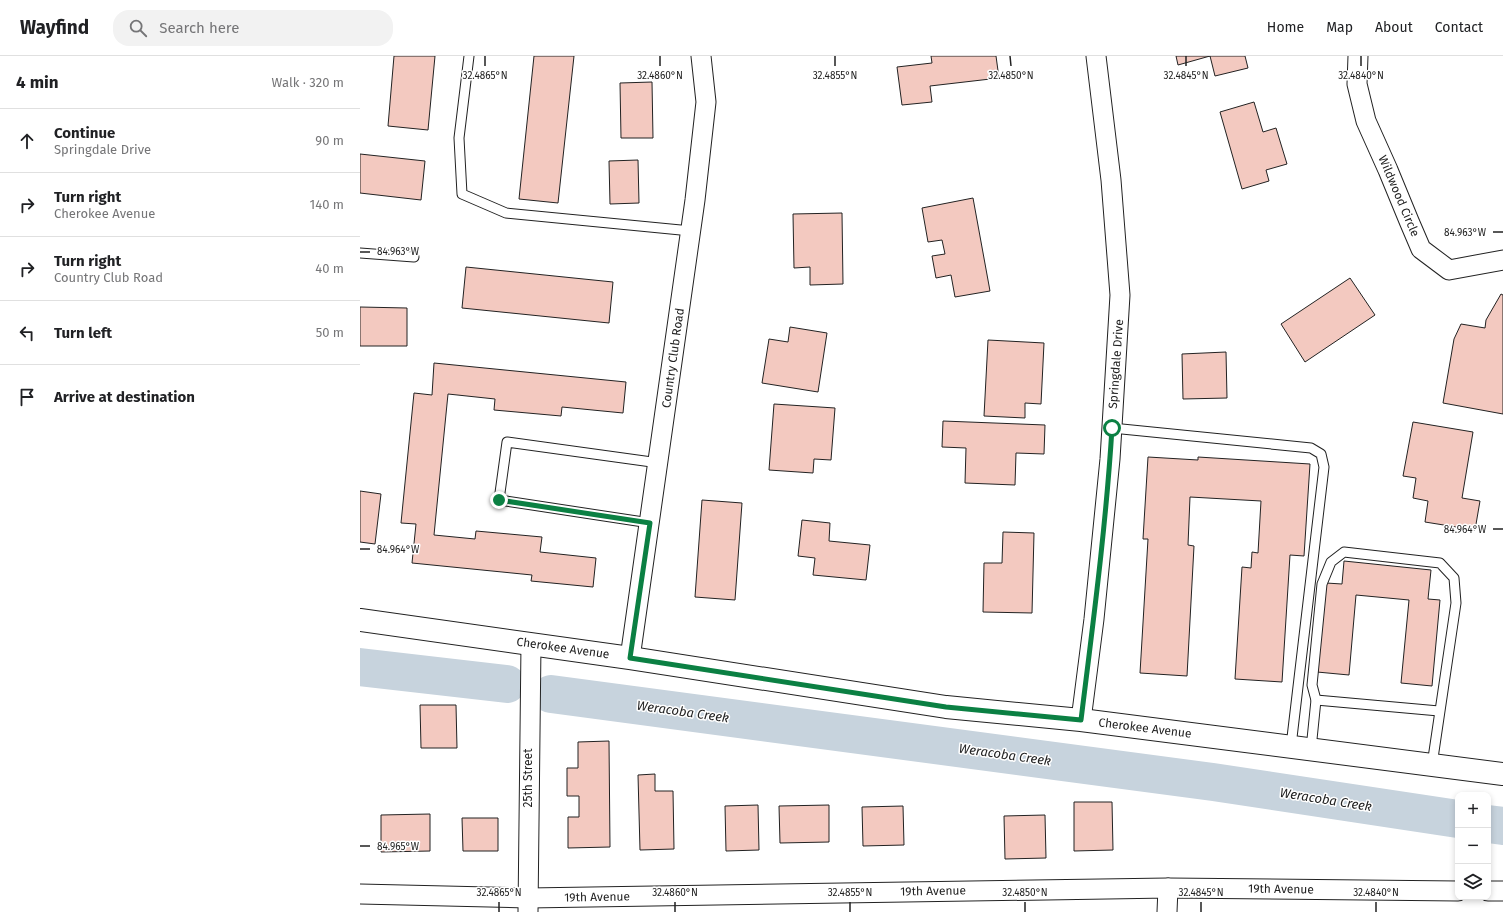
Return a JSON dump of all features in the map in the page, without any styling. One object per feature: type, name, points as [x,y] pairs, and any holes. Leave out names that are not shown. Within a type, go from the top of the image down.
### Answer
[{"type":"street","name":"Country Club Road","points":[[630,658],[691,231],[706,102],[701,56]]},
{"type":"street","name":"Springdale Drive","points":[[1081,720],[1094,619],[1110,459],[1120,295],[1111,180],[1096,56]]},
{"type":"street","name":"Wildwood Circle","points":[[1358,56],[1357,84],[1366,121],[1421,249],[1449,270],[1503,260]]},
{"type":"street","name":"Cherokee Avenue","points":[[360,620],[630,658],[946,707],[1081,720],[1503,774]]},
{"type":"street","name":"25th Street","points":[[528,905],[530,644]]},
{"type":"street","name":"19th Avenue","points":[[360,894],[528,905],[1168,888],[1455,891]]},
{"type":"street","points":[[1167,912],[1168,888]]},
{"type":"street","points":[[1491,891],[1503,891]]},
{"type":"lane","points":[[469,56],[459,138],[462,194],[506,213],[691,231]]},
{"type":"lane","points":[[360,253],[414,257]]},
{"type":"lane","points":[[1112,428],[1311,448],[1321,454],[1324,467],[1301,747]]},
{"type":"lane","points":[[650,523],[499,500],[507,442],[658,463]]},
{"type":"lane","points":[[1301,747],[1316,700],[1312,685],[1322,584],[1331,562],[1344,552],[1440,563],[1454,578],[1456,603],[1432,765]]},
{"type":"lane","points":[[1316,700],[1440,711]]},
{"type":"building","points":[[394,56],[435,56],[428,130],[388,126]]},
{"type":"building","points":[[534,56],[574,56],[558,203],[519,199]]},
{"type":"building","points":[[931,56],[996,56],[999,78],[930,86],[932,102],[902,105],[897,67],[932,63]]},
{"type":"building","points":[[1176,56],[1210,56],[1178,65]]},
{"type":"building","points":[[1210,56],[1245,56],[1248,68],[1215,76]]},
{"type":"building","points":[[652,82],[653,138],[621,138],[620,83]]},
{"type":"building","points":[[1254,102],[1263,132],[1276,128],[1287,164],[1266,170],[1269,181],[1242,189],[1220,112]]},
{"type":"building","points":[[360,154],[425,161],[421,200],[360,193]]},
{"type":"building","points":[[638,160],[639,203],[610,204],[609,161]]},
{"type":"building","points":[[973,198],[990,291],[955,297],[951,275],[936,278],[932,256],[945,254],[942,240],[928,242],[922,208]]},
{"type":"building","points":[[842,213],[843,284],[810,285],[810,267],[794,268],[793,214]]},
{"type":"building","points":[[466,267],[613,282],[609,323],[462,308]]},
{"type":"building","points":[[1350,278],[1375,315],[1305,362],[1281,324]]},
{"type":"building","points":[[1501,294],[1503,295],[1503,414],[1443,403],[1454,339],[1461,324],[1485,328],[1486,320]]},
{"type":"building","points":[[360,307],[407,308],[407,346],[360,346]]},
{"type":"building","points":[[790,327],[827,333],[818,392],[762,383],[769,339],[788,342]]},
{"type":"building","points":[[988,340],[1044,343],[1041,404],[1025,403],[1025,418],[984,416]]},
{"type":"building","points":[[1226,352],[1227,398],[1183,399],[1182,354]]},
{"type":"building","points":[[434,363],[626,382],[623,413],[562,407],[561,416],[494,410],[495,399],[448,394],[434,535],[475,539],[476,531],[542,537],[540,552],[596,558],[593,587],[531,581],[532,575],[412,563],[416,524],[401,523],[414,393],[432,395]]},
{"type":"building","points":[[774,404],[835,408],[831,460],[814,459],[813,473],[769,470]]},
{"type":"building","points":[[943,421],[1045,425],[1044,454],[1016,453],[1015,485],[965,483],[966,448],[942,447]]},
{"type":"building","points":[[1413,422],[1473,432],[1462,498],[1480,501],[1475,530],[1425,522],[1428,501],[1413,498],[1416,478],[1403,476]]},
{"type":"building","points":[[1148,457],[1198,460],[1198,457],[1310,464],[1304,556],[1290,555],[1282,682],[1235,679],[1242,567],[1251,568],[1252,552],[1258,553],[1261,501],[1190,497],[1188,545],[1194,546],[1187,676],[1140,673],[1148,539],[1143,539]]},
{"type":"building","points":[[360,491],[381,494],[375,544],[360,542]]},
{"type":"building","points":[[702,500],[742,503],[735,600],[695,597]]},
{"type":"building","points":[[802,520],[830,523],[829,541],[870,545],[866,580],[813,575],[815,558],[798,556]]},
{"type":"building","points":[[1003,532],[1034,533],[1032,613],[983,612],[984,563],[1002,563]]},
{"type":"building","points":[[1344,561],[1431,570],[1428,599],[1440,600],[1432,686],[1401,683],[1409,600],[1356,595],[1349,675],[1317,672],[1326,583],[1342,584]]},
{"type":"building","points":[[420,705],[456,705],[457,748],[421,748]]},
{"type":"building","points":[[609,741],[610,847],[568,848],[568,817],[579,817],[579,796],[567,796],[567,768],[578,768],[578,742]]},
{"type":"building","points":[[655,774],[655,791],[673,791],[674,849],[640,850],[638,775]]},
{"type":"building","points":[[1074,802],[1112,802],[1113,850],[1074,851]]},
{"type":"building","points":[[758,805],[759,850],[726,851],[725,806]]},
{"type":"building","points":[[829,805],[829,842],[780,843],[779,806]]},
{"type":"building","points":[[903,806],[904,845],[863,846],[862,807]]},
{"type":"building","points":[[430,814],[430,851],[381,852],[381,815]]},
{"type":"building","points":[[1045,815],[1046,858],[1005,859],[1004,816]]},
{"type":"building","points":[[462,818],[498,818],[498,851],[463,851]]},
{"type":"waterway","name":"Weracoba Creek","points":[[360,667],[507,684]]},
{"type":"waterway","name":"Weracoba Creek","points":[[551,694],[1213,782],[1455,819]]},
{"type":"waterway","name":"Weracoba Creek","points":[[1491,824],[1503,826]]},
{"type":"route","points":[[499,500],[650,523],[630,658],[946,707],[1081,720],[1094,619],[1112,428]]}]
